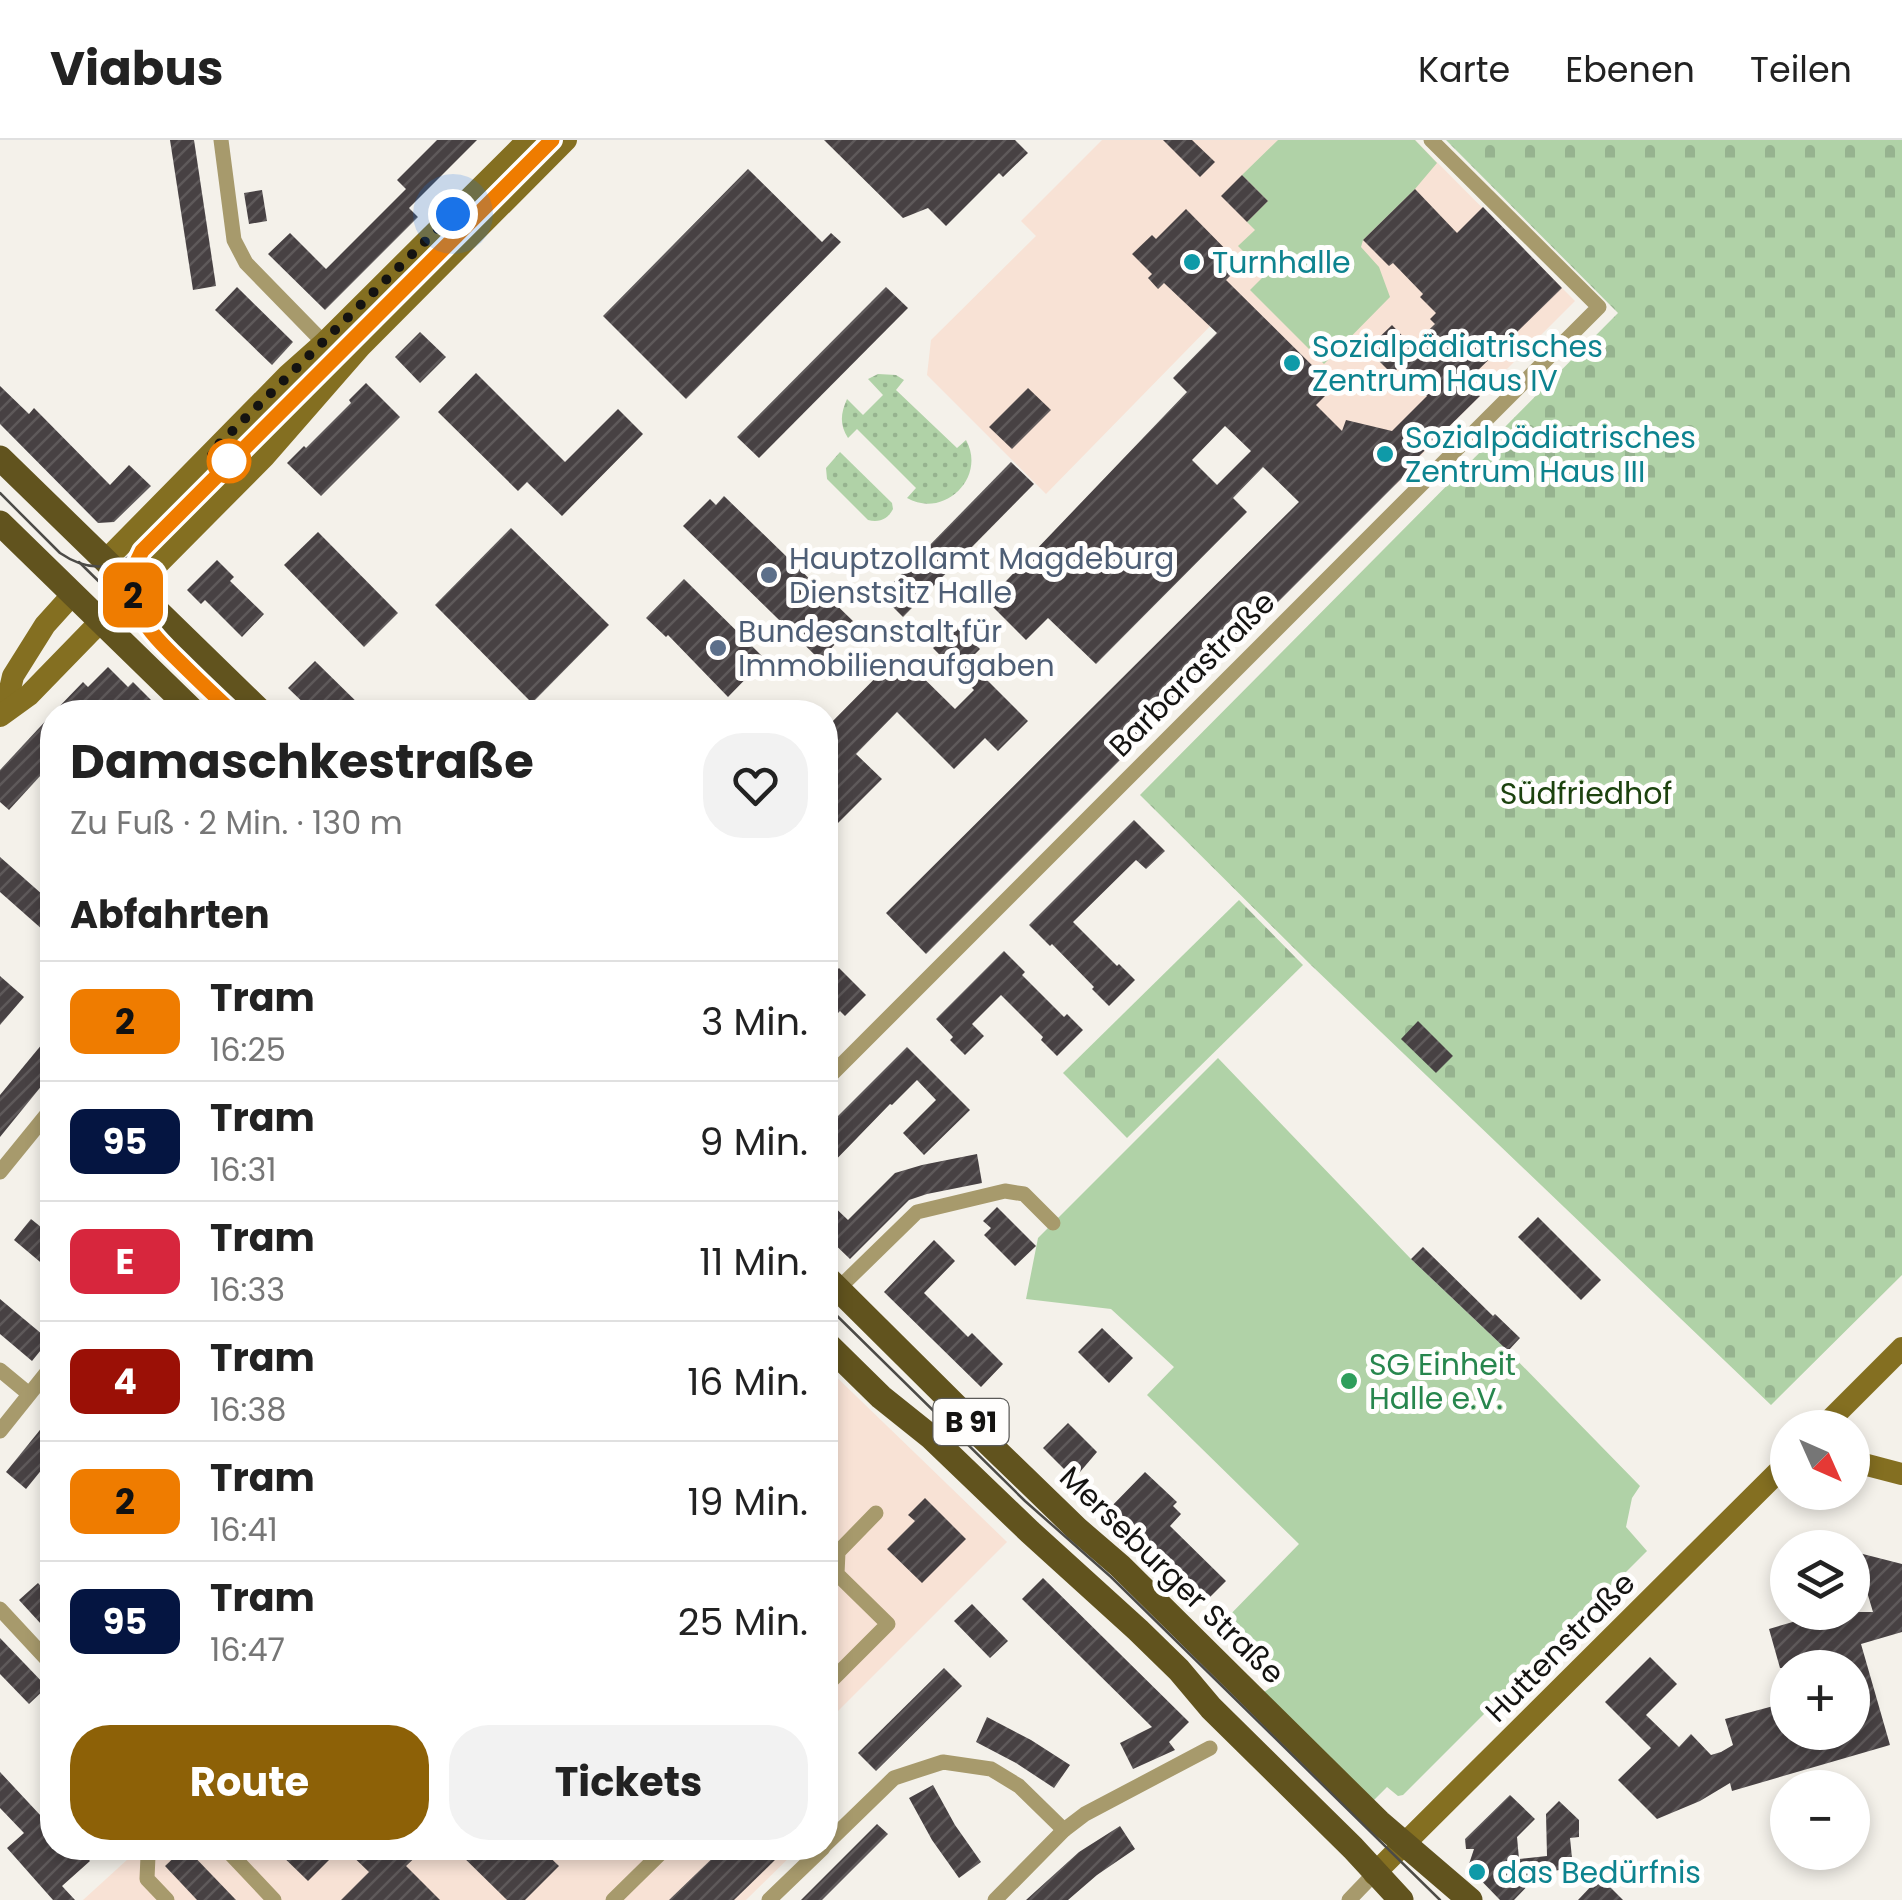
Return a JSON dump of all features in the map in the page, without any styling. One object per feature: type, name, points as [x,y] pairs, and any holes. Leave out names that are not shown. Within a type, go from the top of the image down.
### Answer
[{"type":"main road","points":[[0,458],[249,700]]},
{"type":"main road","points":[[0,523],[182,700]]},
{"type":"main road","points":[[74,594],[106,560]]},
{"type":"main road","points":[[101,621],[134,588]]},
{"type":"main road","name":"Merseburger Straße","points":[[838,1289],[1076,1529],[1120,1566],[1366,1809],[1470,1900]]},
{"type":"main road","name":"Merseburger Straße","points":[[838,1355],[1138,1630],[1401,1900]]},
{"type":"street","points":[[221,140],[234,240],[240,252],[246,263],[324,343]]},
{"type":"street","points":[[106,560],[528,140]]},
{"type":"street","points":[[134,588],[264,457],[360,347],[566,140]]},
{"type":"street","name":"Barbarastraße","points":[[838,1068],[1599,307],[1431,140]]},
{"type":"street","points":[[2,713],[13,676],[45,625],[74,594]]},
{"type":"street","points":[[2,713],[29,695],[101,621]]},
{"type":"street","points":[[0,1172],[40,1123]]},
{"type":"street","name":"Merseburger Straße","points":[[838,1278],[917,1212],[1005,1191],[1024,1194],[1053,1223]]},
{"type":"street","points":[[1840,1410],[1902,1348]]},
{"type":"street","points":[[0,1370],[29,1394]]},
{"type":"street","points":[[0,1430],[40,1381]]},
{"type":"street","points":[[1870,1466],[1902,1474]]},
{"type":"street","name":"Huttenstraße","points":[[1374,1874],[1770,1480]]},
{"type":"street","points":[[838,1552],[876,1514]]},
{"type":"street","points":[[838,1547],[843,1547]]},
{"type":"street","points":[[838,1575],[888,1624],[838,1675]]},
{"type":"street","points":[[0,1609],[40,1652]]},
{"type":"street","points":[[995,1900],[1085,1814],[1210,1748]]},
{"type":"street","points":[[838,1832],[894,1778],[943,1762],[991,1769],[1019,1786],[1064,1830]]},
{"type":"street","points":[[148,1860],[146,1879],[167,1900]]},
{"type":"street","points":[[236,1860],[274,1900]]},
{"type":"street","points":[[613,1900],[649,1860]]},
{"type":"street","points":[[769,1900],[810,1860]]},
{"type":"street","points":[[1349,1900],[1374,1874]]},
{"type":"shaded area","points":[[1102,140],[1415,140],[1575,301],[1396,485],[1223,313],[1046,494],[927,375],[931,340],[1036,236],[1021,221]]},
{"type":"shaded area","points":[[838,1379],[1007,1542],[838,1711]]},
{"type":"shaded area","points":[[127,1860],[787,1860],[746,1900],[83,1900]]},
{"type":"green space","points":[[1278,140],[1415,140],[1437,163],[1363,240],[1361,247],[1379,267],[1390,297],[1324,364],[1250,290],[1266,274],[1238,246],[1255,230],[1247,222],[1268,201],[1242,175]]},
{"type":"green space","name":"Südfriedhof","points":[[1446,140],[1902,140],[1902,1275],[1771,1405],[1312,966],[1140,795],[1618,313]]},
{"type":"green space","points":[[878,374],[896,375],[904,380],[896,390],[957,448],[966,440],[971,468],[966,481],[947,499],[921,503],[907,498],[916,488],[857,429],[848,438],[845,433],[842,418],[847,399],[863,415],[883,395],[868,379]]},
{"type":"green space","points":[[840,452],[892,503],[893,509],[886,518],[868,520],[827,479],[826,468]]},
{"type":"green space","points":[[1239,900],[1303,965],[1127,1138],[1063,1073]]},
{"type":"green space","name":"SG Einheit Halle e.V.","points":[[1218,1058],[1411,1259],[1640,1486],[1632,1498],[1626,1527],[1647,1551],[1403,1795],[1398,1796],[1387,1787],[1373,1801],[1260,1695],[1281,1680],[1222,1623],[1299,1544],[1147,1395],[1174,1367],[1111,1309],[1026,1299],[1038,1238]]},
{"type":"building","points":[[170,140],[194,140],[216,286],[193,290]]},
{"type":"building","points":[[437,140],[477,140],[409,208],[418,217],[325,310],[268,254],[290,233],[326,269],[406,189],[397,180]]},
{"type":"building","points":[[824,140],[1015,140],[1028,153],[1003,177],[999,173],[946,226],[928,208],[903,218]]},
{"type":"building","points":[[1163,140],[1192,140],[1215,162],[1200,177]]},
{"type":"building","points":[[748,169],[822,242],[831,233],[841,242],[686,399],[603,316]]},
{"type":"building","points":[[1242,175],[1268,201],[1247,222],[1221,196]]},
{"type":"building","points":[[1415,189],[1457,233],[1483,207],[1562,288],[1466,382],[1480,396],[1412,463],[1415,465],[926,954],[886,913],[1299,502],[1263,467],[1233,498],[1247,512],[1096,664],[1048,618],[1026,640],[987,601],[1187,392],[1173,378],[1217,333],[1164,283],[1158,289],[1148,278],[1152,274],[1132,254],[1152,235],[1156,239],[1186,209],[1241,265],[1226,280],[1334,387],[1316,405],[1342,431],[1346,420],[1392,431],[1427,396],[1399,367],[1392,374],[1367,349],[1392,325],[1412,346],[1435,324],[1430,319],[1436,313],[1393,263],[1389,266],[1363,240]],"holes":[[[1225,426],[1251,451],[1217,485],[1192,460]]]},
{"type":"building","points":[[262,190],[267,221],[249,224],[244,193]]},
{"type":"building","points":[[237,287],[293,342],[272,365],[215,310]]},
{"type":"building","points":[[886,287],[908,308],[759,458],[737,437]]},
{"type":"building","points":[[420,332],[446,357],[420,383],[395,357]]},
{"type":"building","points":[[476,373],[565,462],[618,409],[643,434],[562,516],[527,482],[518,491],[438,412]]},
{"type":"building","points":[[366,383],[400,417],[321,496],[287,463],[351,403],[349,400]]},
{"type":"building","points":[[0,386],[29,414],[34,408],[110,485],[129,465],[151,486],[114,522],[98,523],[0,424]]},
{"type":"building","points":[[1028,388],[1051,410],[1012,449],[989,427]]},
{"type":"building","points":[[1011,462],[1034,484],[903,617],[881,595]]},
{"type":"building","name":"Hauptzollamt Magdeburg Dienstsitz Halle","points":[[724,496],[855,623],[820,660],[683,526],[710,499],[716,505]]},
{"type":"building","points":[[511,528],[609,625],[535,700],[529,700],[435,605]]},
{"type":"building","points":[[318,532],[398,613],[364,647],[284,565]]},
{"type":"building","points":[[217,560],[234,577],[230,581],[264,614],[242,637],[205,600],[201,604],[187,590]]},
{"type":"building","name":"Bundesanstalt für Immobilienaufgaben","points":[[684,579],[765,659],[728,697],[668,635],[646,618]]},
{"type":"building","points":[[956,625],[980,649],[968,661],[1028,721],[998,751],[985,738],[954,769],[897,712],[856,754],[882,779],[838,823],[838,716],[899,654],[955,709],[974,690],[933,648]]},
{"type":"building","points":[[315,661],[355,700],[300,700],[288,688]]},
{"type":"building","points":[[108,667],[128,687],[133,682],[151,700],[66,700],[83,682],[88,687]]},
{"type":"building","points":[[40,727],[40,776],[9,810],[0,802],[0,770]]},
{"type":"building","points":[[1134,820],[1165,851],[1146,869],[1136,860],[1073,922],[1135,980],[1109,1006],[1052,944],[1029,925]]},
{"type":"building","points":[[0,857],[40,892],[40,927],[0,892]]},
{"type":"building","points":[[1004,951],[1064,1017],[1067,1014],[1083,1030],[1057,1056],[1001,995],[972,1024],[984,1036],[965,1055],[936,1019]]},
{"type":"building","points":[[838,969],[866,995],[845,1016],[838,1013]]},
{"type":"building","points":[[0,976],[24,997],[0,1025]]},
{"type":"building","points":[[1418,1021],[1453,1056],[1436,1073],[1401,1039]]},
{"type":"building","points":[[40,1047],[40,1088],[0,1137],[0,1095]]},
{"type":"building","points":[[907,1047],[970,1110],[924,1155],[903,1133],[936,1100],[917,1080],[838,1158],[838,1116]]},
{"type":"building","points":[[977,1154],[982,1183],[909,1200],[850,1259],[838,1247],[838,1210],[848,1220],[895,1173]]},
{"type":"building","points":[[997,1207],[1036,1246],[1015,1266],[984,1235],[991,1228],[983,1221]]},
{"type":"building","points":[[1538,1217],[1601,1280],[1581,1300],[1518,1237]]},
{"type":"building","points":[[31,1219],[40,1226],[40,1262],[14,1240]]},
{"type":"building","points":[[934,1240],[955,1261],[924,1293],[968,1337],[972,1333],[1003,1364],[981,1387],[884,1292]]},
{"type":"building","points":[[1423,1247],[1520,1338],[1508,1351],[1411,1259]]},
{"type":"building","points":[[0,1299],[40,1332],[40,1351],[32,1361],[0,1334]]},
{"type":"building","points":[[1102,1328],[1133,1358],[1109,1383],[1078,1352]]},
{"type":"building","points":[[1068,1423],[1097,1452],[1074,1479],[1043,1448]]},
{"type":"building","points":[[40,1430],[40,1472],[26,1489],[6,1472]]},
{"type":"building","points":[[1145,1472],[1177,1502],[1173,1506],[1181,1514],[1170,1526],[1226,1581],[1203,1604],[1107,1511]]},
{"type":"building","points":[[925,1498],[966,1539],[922,1583],[887,1549],[915,1521],[908,1515]]},
{"type":"building","points":[[1870,1556],[1902,1564],[1902,1632],[1861,1644],[1863,1650],[1775,1650],[1769,1629],[1870,1630]]},
{"type":"building","points":[[1043,1578],[1189,1722],[1169,1742],[1175,1750],[1133,1769],[1120,1743],[1152,1727],[1022,1599]]},
{"type":"building","points":[[38,1583],[40,1623],[19,1600]]},
{"type":"building","points":[[972,1604],[1008,1641],[990,1658],[954,1621]]},
{"type":"building","points":[[0,1638],[40,1680],[40,1694],[29,1704],[0,1674]]},
{"type":"building","points":[[1650,1657],[1677,1684],[1646,1715],[1679,1747],[1691,1734],[1711,1755],[1733,1745],[1725,1719],[1770,1707],[1770,1750],[1870,1750],[1870,1675],[1890,1745],[1804,1770],[1770,1770],[1770,1780],[1732,1791],[1730,1783],[1657,1819],[1618,1780],[1651,1748],[1605,1702]]},
{"type":"building","points":[[944,1668],[962,1686],[876,1771],[858,1753]]},
{"type":"building","points":[[987,1717],[1070,1765],[1054,1788],[976,1742]]},
{"type":"building","points":[[0,1772],[40,1815],[40,1860],[90,1861],[62,1886],[75,1900],[53,1900],[7,1848],[24,1833],[0,1808]]},
{"type":"building","points":[[933,1785],[981,1862],[959,1878],[909,1798]]},
{"type":"building","points":[[1510,1795],[1535,1819],[1517,1837],[1519,1859],[1547,1856],[1546,1814],[1559,1801],[1579,1820],[1579,1837],[1570,1838],[1573,1868],[1536,1877],[1514,1900],[1500,1900],[1468,1867],[1474,1849],[1466,1849],[1465,1839]]},
{"type":"building","points":[[877,1824],[888,1834],[822,1900],[801,1900]]},
{"type":"building","points":[[1120,1826],[1135,1849],[1068,1900],[1026,1900],[1079,1852]]},
{"type":"building","points":[[171,1860],[198,1860],[236,1900],[197,1900],[165,1866]]},
{"type":"building","points":[[286,1860],[329,1860],[308,1881]]},
{"type":"building","points":[[356,1860],[412,1860],[406,1866],[440,1900],[341,1900],[369,1872]]},
{"type":"building","points":[[466,1860],[553,1860],[559,1866],[525,1900],[507,1900]]},
{"type":"building","points":[[711,1860],[775,1860],[734,1900],[669,1900]]},
{"type":"building","points":[[1597,1880],[1603,1880],[1623,1900],[1578,1900]]},
{"type":"tram line","points":[[0,493],[60,553],[73,560],[97,567],[129,557],[151,540],[552,140]]},
{"type":"tram line","name":"2","points":[[220,700],[156,639],[140,616],[133,598],[134,572],[142,551],[552,140]]},
{"type":"tram line","points":[[132,552],[122,586],[126,607],[145,638]]},
{"type":"tram line","points":[[79,562],[220,700]]},
{"type":"tram line","points":[[838,1317],[1025,1501],[1111,1577],[1440,1900]]},
{"type":"place","name":"Turnhalle","points":[[1192,262]]},
{"type":"place","name":"Sozialpädiatrisches Zentrum Haus IV","points":[[1292,363]]},
{"type":"place","name":"Sozialpädiatrisches Zentrum Haus III","points":[[1385,454]]},
{"type":"place","name":"Hauptzollamt Magdeburg Dienstsitz Halle","points":[[769,575]]},
{"type":"place","name":"Bundesanstalt für Immobilienaufgaben","points":[[718,648]]},
{"type":"place","name":"SG Einheit Halle e.V.","points":[[1349,1381]]},
{"type":"place","name":"das Bedürfnis","points":[[1477,1872]]},
{"type":"route","points":[[229,461],[209,454],[453,214]]}]
